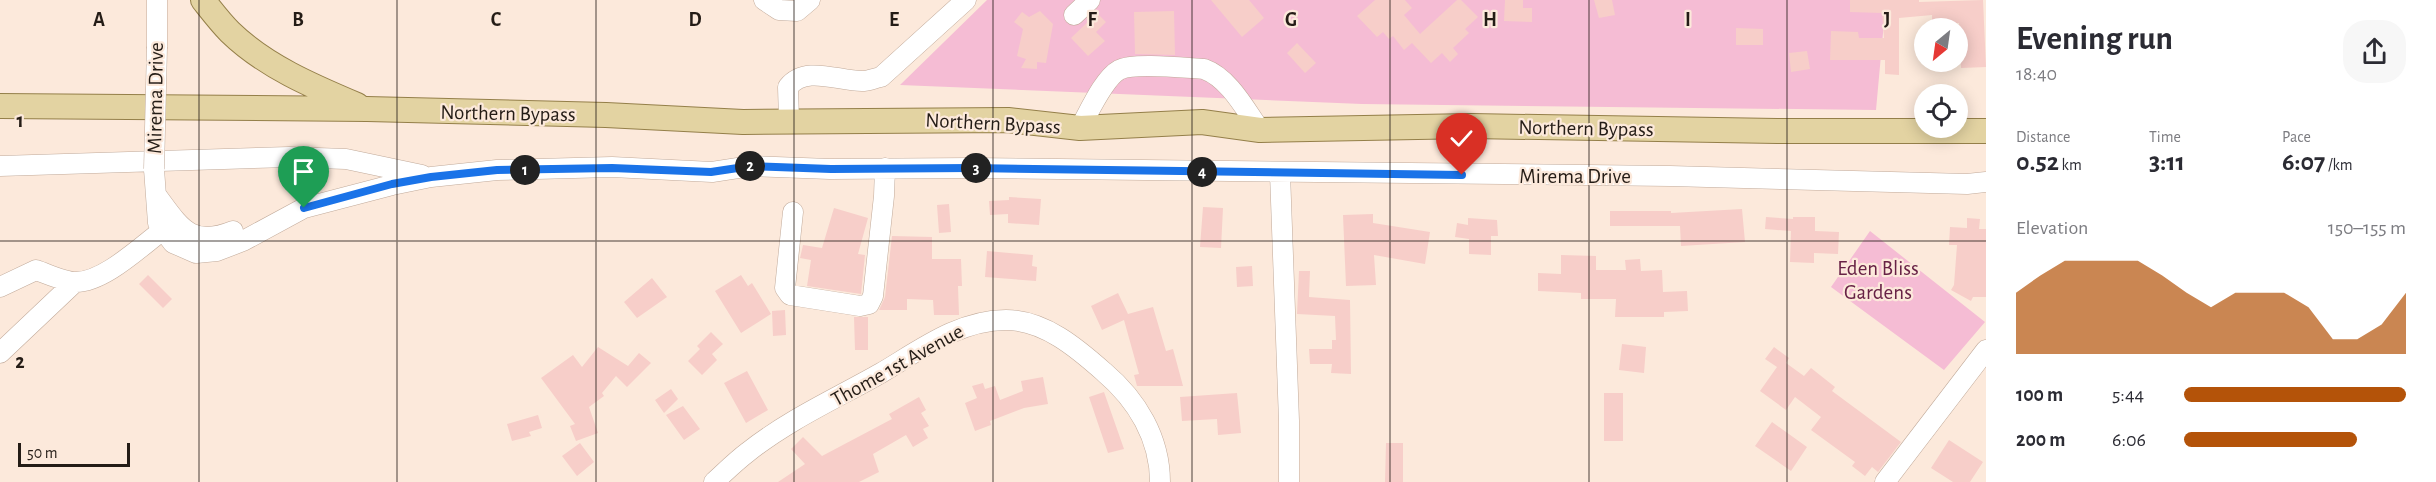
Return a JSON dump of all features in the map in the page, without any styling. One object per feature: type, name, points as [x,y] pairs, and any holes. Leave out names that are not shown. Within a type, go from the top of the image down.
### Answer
[{"type":"main road","points":[[202,0],[229,31],[269,61],[322,90],[368,109]]},
{"type":"main road","name":"Northern Bypass","points":[[0,106],[368,109],[606,115],[743,122],[1008,120],[1080,128],[1202,122],[1260,130],[1471,126],[1777,131],[1986,131]]},
{"type":"street","name":"Mirema Drive","points":[[157,0],[154,169],[158,223],[168,239],[183,249],[196,253],[217,251],[243,241],[304,208],[392,184],[497,170],[600,168],[711,172],[751,166],[831,169],[1670,176],[1968,184],[1986,182]]},
{"type":"street","points":[[764,0],[779,10],[797,11],[810,0]]},
{"type":"street","points":[[789,120],[788,87],[795,78],[812,75],[863,81],[881,77],[966,0]]},
{"type":"street","points":[[1074,15],[1090,0]]},
{"type":"street","points":[[1080,128],[1108,80],[1119,70],[1131,67],[1204,69],[1215,73],[1223,80],[1260,130]]},
{"type":"street","points":[[0,166],[300,157],[346,159],[431,177]]},
{"type":"street","points":[[793,212],[785,288],[790,295],[860,306],[868,304],[873,296],[885,168]]},
{"type":"street","points":[[1280,173],[1289,482]]},
{"type":"street","name":"Mirema Drive","points":[[157,195],[183,229],[190,234],[211,238],[219,237],[285,210],[300,206],[304,208]]},
{"type":"street","points":[[0,287],[36,270],[75,282],[92,279],[104,273],[163,230]]},
{"type":"street","points":[[0,352],[75,282]]},
{"type":"street","name":"Thome 1st Avenue","points":[[714,482],[748,451],[935,341],[972,324],[1007,320],[1040,326],[1056,335],[1091,361],[1130,397],[1138,407],[1155,446],[1160,482]]},
{"type":"street","points":[[1885,482],[1986,351]]},
{"type":"green space","points":[[987,0],[1886,0],[1876,110],[1362,104],[900,85]]},
{"type":"green space","name":"Eden Bliss Gardens","points":[[1870,231],[1985,322],[1944,370],[1831,287]]},
{"type":"building","points":[[1211,0],[1249,0],[1264,18],[1242,37]]},
{"type":"building","points":[[1375,0],[1405,0],[1412,8],[1404,15],[1420,34],[1457,0],[1461,0],[1478,17],[1465,29],[1469,33],[1453,48],[1458,54],[1450,62],[1442,53],[1431,63],[1412,43],[1404,50],[1393,36],[1389,39],[1383,32],[1377,37],[1357,16]]},
{"type":"building","points":[[1505,0],[1523,0],[1523,8],[1532,8],[1532,22],[1504,21]]},
{"type":"building","points":[[1594,0],[1612,0],[1615,15],[1599,18]]},
{"type":"building","points":[[1850,0],[1919,0],[1919,2],[1983,0],[1986,67],[1968,68],[1968,18],[1932,18],[1932,15],[1899,18],[1899,75],[1885,74],[1885,60],[1830,60],[1831,31],[1858,32],[1859,38],[1884,38],[1882,13],[1850,12]]},
{"type":"building","points":[[1040,11],[1053,24],[1046,63],[1037,62],[1037,69],[1021,68],[1026,59],[1017,56],[1023,29],[1014,22],[1022,12],[1029,17]]},
{"type":"building","points":[[1174,11],[1175,55],[1135,54],[1134,12]]},
{"type":"building","points":[[1097,13],[1106,22],[1096,32],[1105,41],[1088,56],[1071,38]]},
{"type":"building","points":[[1736,28],[1763,29],[1763,45],[1736,45]]},
{"type":"building","points":[[1297,43],[1316,63],[1305,73],[1287,53]]},
{"type":"building","points":[[1807,51],[1810,69],[1791,72],[1789,53]]},
{"type":"building","points":[[1009,197],[1041,199],[1039,225],[1008,223],[1008,214],[990,215],[989,201],[1009,200]]},
{"type":"building","points":[[949,204],[951,232],[939,233],[937,205]]},
{"type":"building","points":[[1203,207],[1223,208],[1221,248],[1200,247]]},
{"type":"building","points":[[834,208],[868,218],[858,254],[865,255],[861,294],[807,286],[811,260],[800,258],[803,245],[822,248]]},
{"type":"building","points":[[1742,209],[1745,242],[1681,246],[1680,226],[1610,226],[1610,211],[1671,211],[1671,213]]},
{"type":"building","points":[[1373,214],[1373,223],[1430,232],[1425,264],[1374,255],[1376,285],[1346,286],[1343,215]]},
{"type":"building","points":[[1766,217],[1793,219],[1793,217],[1815,217],[1815,231],[1839,232],[1838,254],[1814,253],[1814,263],[1790,262],[1791,231],[1765,229]]},
{"type":"building","points":[[1468,218],[1497,220],[1498,236],[1491,236],[1491,255],[1469,254],[1469,239],[1455,237],[1457,223],[1468,225]]},
{"type":"building","points":[[1967,218],[1980,219],[1979,229],[1986,229],[1986,297],[1973,297],[1971,301],[1951,290],[1954,285],[1957,245],[1949,245],[1950,227],[1967,228]]},
{"type":"building","points":[[892,236],[932,237],[932,259],[961,259],[962,286],[958,286],[959,315],[934,315],[933,300],[907,299],[907,310],[879,310],[885,297]]},
{"type":"building","points":[[987,251],[1033,255],[1032,266],[1037,267],[1036,281],[985,277]]},
{"type":"building","points":[[1561,255],[1596,256],[1596,270],[1626,270],[1625,260],[1640,259],[1641,271],[1662,270],[1663,292],[1687,291],[1688,311],[1664,312],[1664,317],[1615,317],[1616,299],[1581,299],[1581,293],[1538,291],[1538,273],[1561,274]]},
{"type":"building","points":[[1252,266],[1253,286],[1237,287],[1236,267]]},
{"type":"building","points":[[1299,271],[1310,271],[1309,297],[1350,300],[1351,374],[1331,373],[1332,364],[1310,364],[1309,349],[1332,349],[1332,340],[1336,340],[1335,316],[1297,314]]},
{"type":"building","points":[[148,275],[172,299],[163,308],[139,284]]},
{"type":"building","points":[[741,275],[748,286],[752,283],[771,314],[741,333],[715,291]]},
{"type":"building","points":[[652,278],[667,297],[637,318],[624,302]]},
{"type":"building","points":[[1118,293],[1128,314],[1153,307],[1166,351],[1173,349],[1183,386],[1137,386],[1134,375],[1139,374],[1124,320],[1102,330],[1091,306]]},
{"type":"building","points":[[785,310],[786,335],[773,336],[772,311]]},
{"type":"building","points":[[854,317],[868,317],[868,350],[855,350]]},
{"type":"building","points":[[711,332],[723,344],[712,354],[717,360],[702,375],[688,361],[700,349],[697,346]]},
{"type":"building","points":[[1622,344],[1646,347],[1644,373],[1619,370]]},
{"type":"building","points":[[598,347],[628,366],[639,353],[651,363],[627,387],[616,376],[602,393],[604,396],[589,407],[598,433],[576,441],[570,426],[575,424],[541,378],[573,355],[582,367]]},
{"type":"building","points":[[1774,347],[1789,358],[1786,363],[1804,376],[1811,368],[1835,387],[1832,391],[1901,442],[1878,472],[1872,467],[1865,476],[1852,466],[1855,462],[1811,430],[1821,417],[1795,397],[1786,410],[1760,391],[1777,367],[1765,359]]},
{"type":"building","points":[[747,371],[768,410],[746,423],[724,383]]},
{"type":"building","points":[[1043,377],[1048,404],[1024,408],[990,421],[991,425],[975,431],[965,403],[977,398],[972,386],[983,383],[985,389],[995,386],[1000,400],[1023,391],[1021,381]]},
{"type":"building","points":[[671,389],[678,399],[664,413],[655,400]]},
{"type":"building","points":[[1104,392],[1124,449],[1108,453],[1089,397]]},
{"type":"building","points":[[1237,393],[1241,433],[1218,435],[1217,419],[1182,421],[1180,397]]},
{"type":"building","points":[[1604,393],[1623,393],[1623,441],[1604,441]]},
{"type":"building","points":[[919,397],[926,410],[921,413],[929,426],[923,429],[928,438],[913,447],[906,435],[873,454],[879,472],[859,482],[778,482],[805,464],[791,449],[803,437],[822,456],[892,419],[889,414]]},
{"type":"building","points":[[683,406],[700,429],[684,440],[666,415]]},
{"type":"building","points":[[538,415],[542,428],[529,432],[531,436],[512,441],[507,424]]},
{"type":"building","points":[[1772,422],[1807,447],[1791,471],[1755,446]]},
{"type":"building","points":[[1949,440],[1983,462],[1970,482],[1953,482],[1931,468]]},
{"type":"building","points":[[580,443],[594,462],[577,476],[562,456]]},
{"type":"building","points":[[1386,443],[1403,443],[1403,482],[1385,482]]},
{"type":"route","points":[[304,208],[392,184],[460,173],[497,170],[612,168],[711,172],[751,166],[831,169],[971,168],[1462,175]]}]
